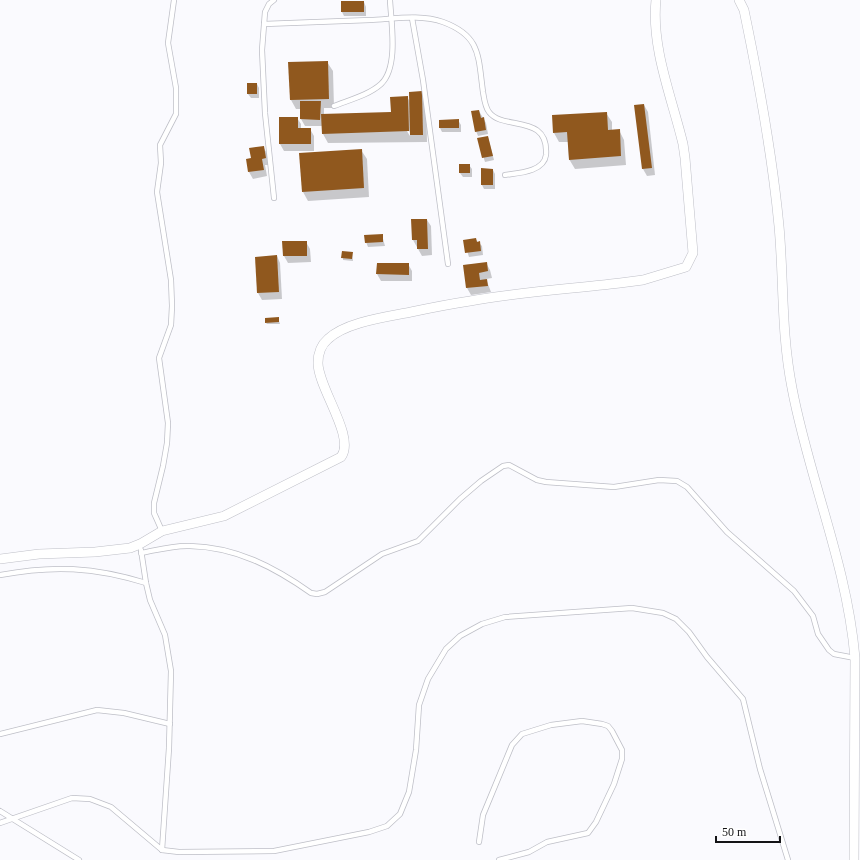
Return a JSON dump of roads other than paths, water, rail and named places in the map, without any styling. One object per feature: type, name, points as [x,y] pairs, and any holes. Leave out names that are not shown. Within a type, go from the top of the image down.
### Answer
[{"type":"street","points":[[0,559],[39,554],[141,549],[162,530],[224,516],[341,457],[345,448],[344,434],[322,386],[318,368],[318,356],[323,344],[328,338],[344,329],[372,320],[470,301],[643,280],[686,267],[693,253],[685,158],[683,144],[659,48],[656,23],[656,0]]},
{"type":"street","points":[[741,0],[762,98],[772,167],[780,243],[782,317],[792,388],[806,448],[837,553],[846,595],[855,658],[854,860]]},
{"type":"lane","points":[[162,530],[154,513],[154,503],[163,466],[167,443],[168,423],[159,358],[171,325],[172,306],[171,280],[157,192],[161,163],[160,145],[176,114],[176,88],[168,43],[174,0]]},
{"type":"lane","points":[[274,0],[269,4],[265,12],[262,50],[265,113],[274,198]]},
{"type":"lane","points":[[334,106],[365,94],[381,83],[389,72],[392,56],[390,0]]},
{"type":"lane","points":[[264,24],[412,18],[441,22],[458,28],[470,38],[476,46],[485,100],[489,112],[503,120],[518,122],[533,127],[542,136],[546,149],[545,158],[539,166],[530,170],[505,175]]},
{"type":"lane","points":[[412,18],[423,80],[434,175],[448,264]]},
{"type":"lane","points":[[162,850],[170,724],[171,671],[165,635],[150,600],[141,549],[189,546],[213,547],[234,552],[272,568],[311,593],[317,594],[335,586],[382,554],[418,541],[460,499],[481,481],[503,466],[509,465],[537,480],[546,482],[614,487],[668,479],[677,481],[687,487],[727,532],[794,591],[813,616],[818,634],[829,650],[834,654],[855,658]]},
{"type":"lane","points":[[0,575],[46,569],[74,568],[100,570],[146,583]]},
{"type":"lane","points":[[0,823],[72,798],[90,799],[111,807],[162,850],[180,852],[274,851],[369,832],[387,826],[400,814],[409,792],[416,750],[419,705],[428,679],[446,649],[460,636],[482,624],[505,617],[632,608],[663,613],[676,619],[689,632],[707,657],[743,699],[760,769],[788,860]]},
{"type":"lane","points":[[0,734],[97,710],[124,713],[170,724]]},
{"type":"lane","points":[[479,842],[483,815],[512,745],[516,739],[522,734],[551,726],[582,721],[608,726],[622,750],[622,759],[614,784],[591,830],[584,835],[547,842],[529,852],[499,860]]},
{"type":"lane","points":[[0,811],[78,860]]}]
